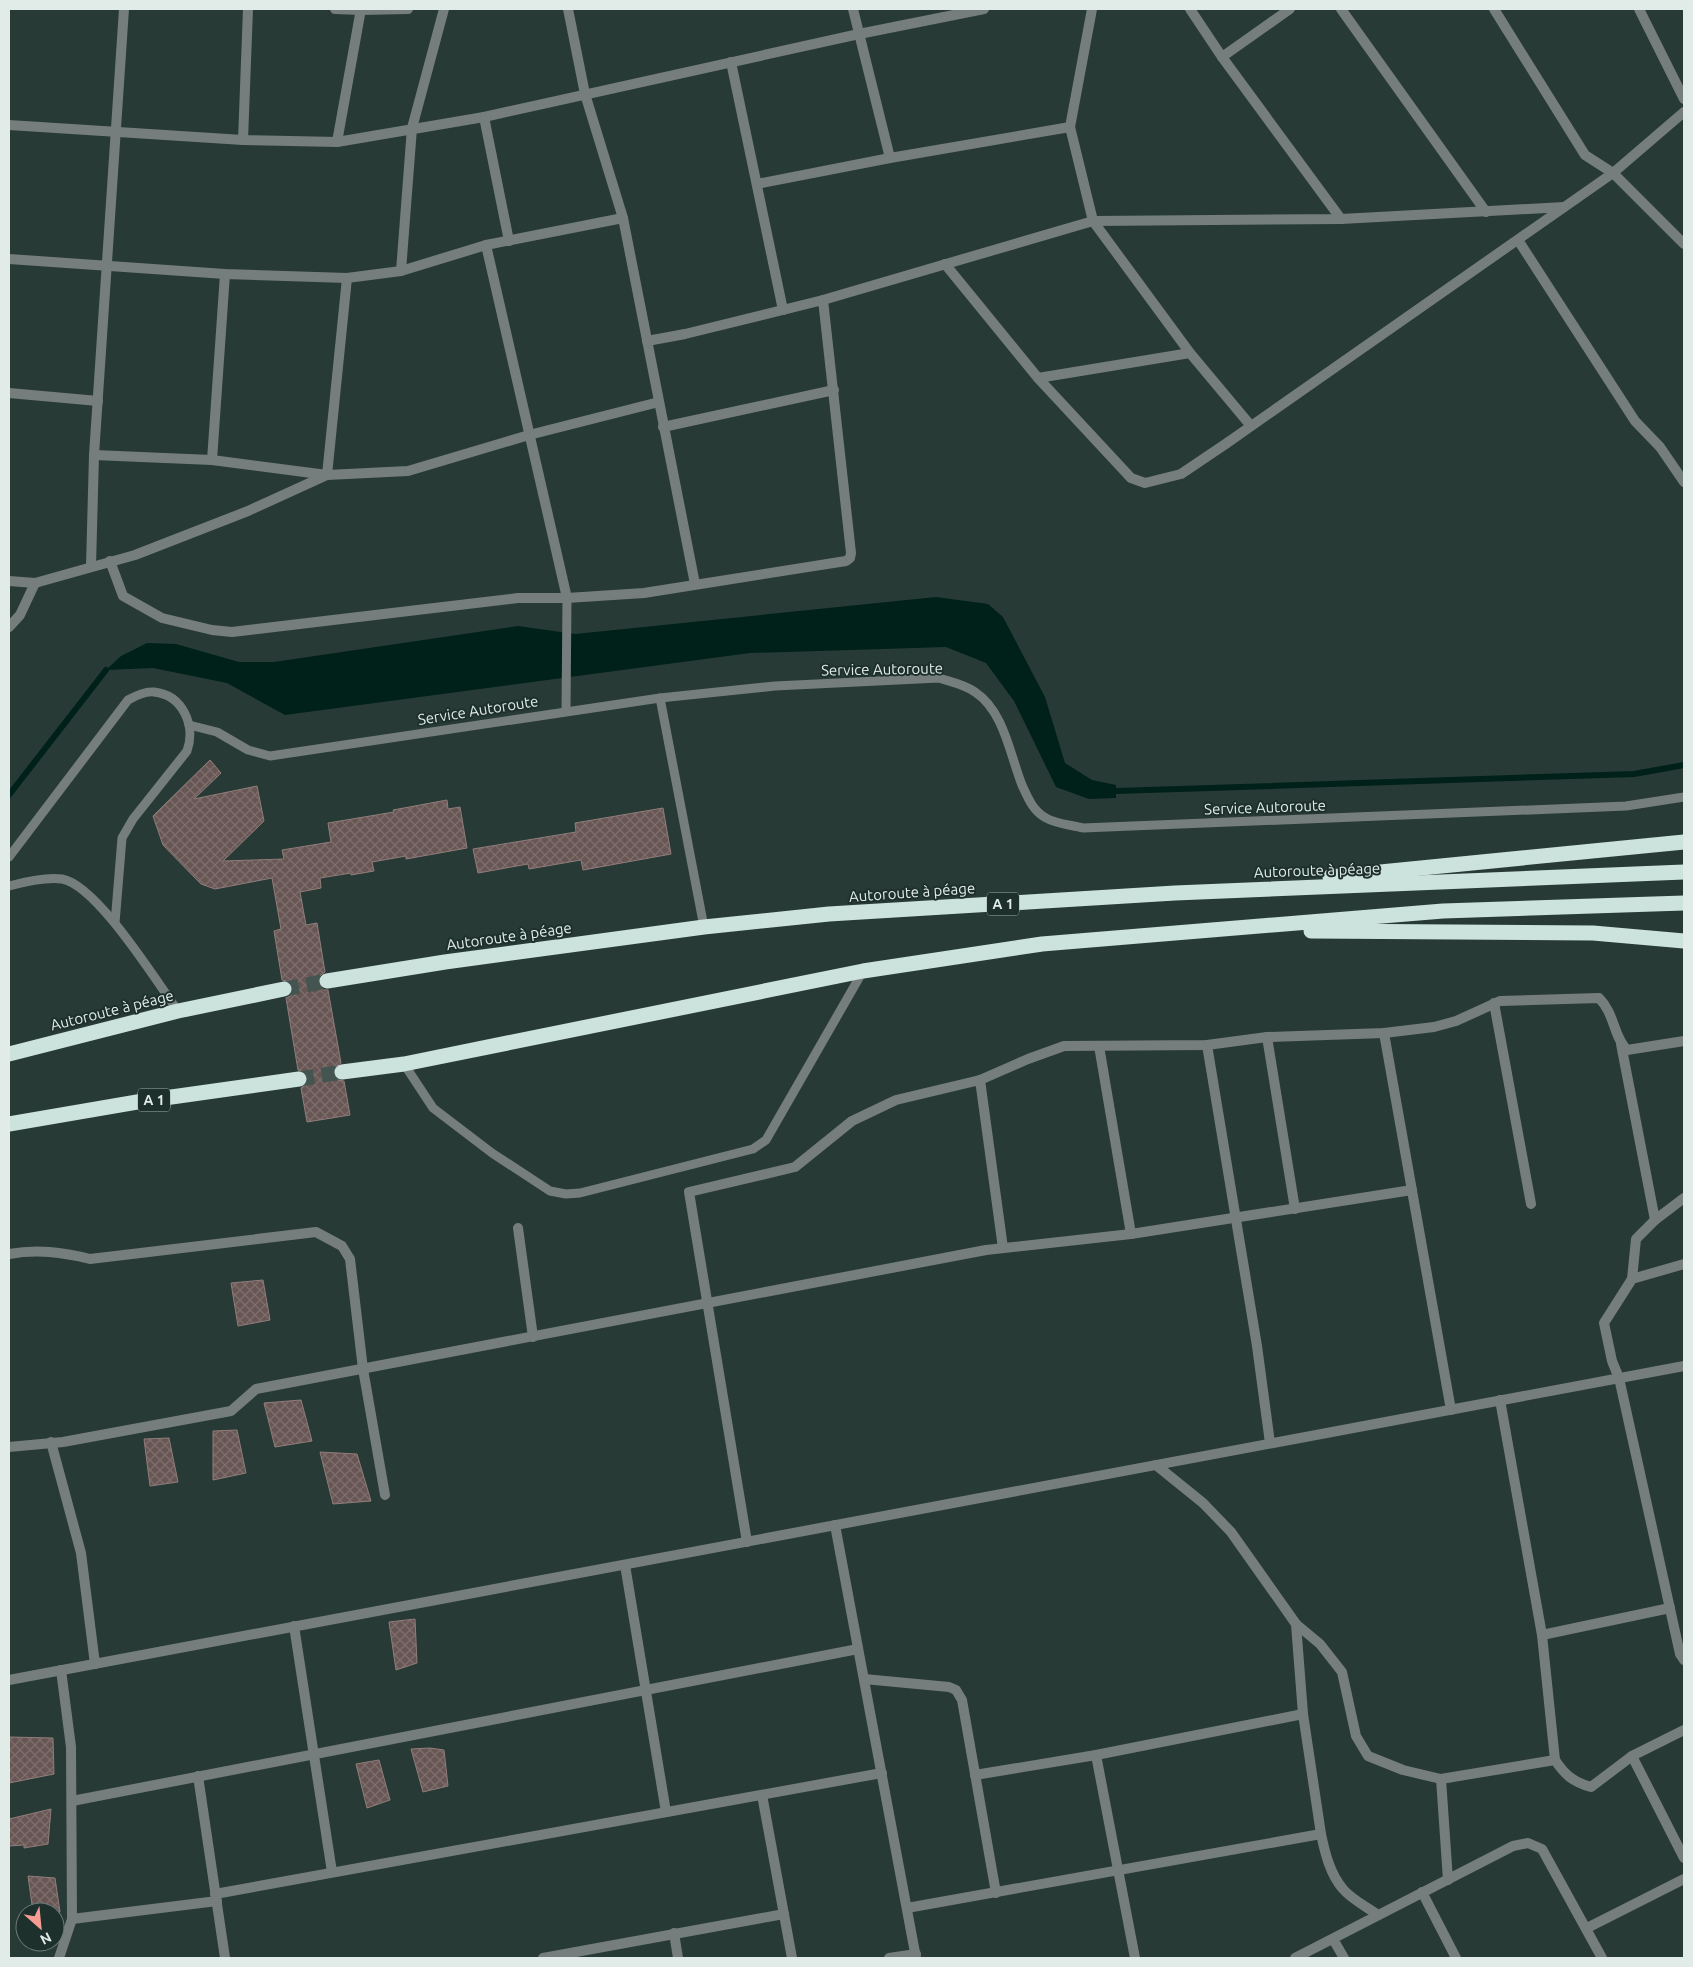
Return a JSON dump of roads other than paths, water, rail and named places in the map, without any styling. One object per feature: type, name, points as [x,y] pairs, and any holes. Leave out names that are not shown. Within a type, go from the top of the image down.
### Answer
[{"type":"highway","points":[[1176,893],[1684,842]]},
{"type":"highway","name":"Autoroute à péage","points":[[327,982],[445,962],[704,927],[829,914],[1176,893],[1684,872]]},
{"type":"highway","points":[[342,1072],[404,1064],[863,971],[1042,944],[1443,912],[1684,903]]},
{"type":"highway","points":[[1212,931],[1593,933],[1684,941]]},
{"type":"highway","name":"Autoroute à péage","points":[[9,1054],[178,1011],[284,989]]},
{"type":"highway","name":"A 1","points":[[9,1124],[143,1101],[299,1079]]},
{"type":"street","points":[[91,566],[94,455],[124,9]]},
{"type":"street","points":[[243,140],[248,9]]},
{"type":"street","points":[[334,9],[408,9]]},
{"type":"street","points":[[401,271],[412,128],[444,9]]},
{"type":"street","points":[[568,9],[586,94],[623,218],[695,584]]},
{"type":"street","points":[[853,9],[890,158]]},
{"type":"street","points":[[9,125],[243,140],[337,142],[484,117],[859,34],[984,9]]},
{"type":"street","points":[[1092,9],[1070,127],[1093,221],[1190,353],[1251,426]]},
{"type":"street","points":[[1190,9],[1222,57],[1341,219]]},
{"type":"street","points":[[1222,57],[1290,9]]},
{"type":"street","points":[[1341,9],[1486,212]]},
{"type":"street","points":[[1494,9],[1585,155],[1613,173],[1684,244]]},
{"type":"street","points":[[1639,9],[1684,99]]},
{"type":"street","points":[[337,142],[361,10]]},
{"type":"street","points":[[731,62],[783,310]]},
{"type":"street","points":[[944,264],[1038,378],[1131,478],[1145,483],[1181,474],[1251,426],[1613,173],[1684,112]]},
{"type":"street","points":[[484,117],[509,241]]},
{"type":"street","points":[[757,184],[890,158],[1070,127]]},
{"type":"street","points":[[647,341],[685,334],[823,300],[1093,221],[1341,219],[1565,207]]},
{"type":"street","points":[[9,259],[225,274],[347,278],[401,271],[486,245],[623,218]]},
{"type":"street","points":[[1518,240],[1635,421],[1660,447],[1684,482]]},
{"type":"street","points":[[486,245],[566,598]]},
{"type":"street","points":[[212,460],[225,274]]},
{"type":"street","points":[[327,475],[347,278]]},
{"type":"street","points":[[110,561],[123,596],[162,618],[212,630],[232,632],[518,598],[566,598],[644,593],[846,561],[852,553],[823,300]]},
{"type":"street","points":[[1038,378],[1190,353]]},
{"type":"street","points":[[663,426],[834,390]]},
{"type":"street","points":[[9,392],[98,401]]},
{"type":"street","points":[[94,455],[212,460],[327,475],[408,470],[529,435],[659,402]]},
{"type":"street","points":[[9,581],[35,584],[91,566],[135,555],[248,511],[327,475]]},
{"type":"street","points":[[9,627],[20,615],[35,584]]},
{"type":"street","points":[[747,1542],[689,1192],[794,1167],[852,1121],[896,1100],[980,1080],[1028,1058],[1064,1046],[1207,1045],[1267,1038],[1384,1033],[1434,1027],[1456,1021],[1500,1001],[1599,998],[1608,1006],[1621,1044],[1655,1220]]},
{"type":"street","points":[[1494,1003],[1531,1204]]},
{"type":"street","points":[[1384,1033],[1451,1410]]},
{"type":"street","points":[[1267,1038],[1295,1209]]},
{"type":"street","points":[[1621,1044],[1627,1050],[1684,1041]]},
{"type":"street","points":[[1207,1045],[1257,1346],[1270,1444]]},
{"type":"street","points":[[1099,1046],[1131,1234]]},
{"type":"street","points":[[980,1080],[1003,1248]]},
{"type":"street","points":[[9,1447],[51,1442],[231,1411],[256,1389],[986,1250],[1131,1234],[1412,1190]]},
{"type":"street","points":[[1684,1198],[1655,1220],[1636,1239],[1632,1279],[1604,1323],[1612,1361],[1619,1378],[1680,1654],[1684,1660]]},
{"type":"street","points":[[518,1228],[533,1337]]},
{"type":"street","points":[[9,1254],[30,1250],[64,1252],[90,1259],[316,1232],[342,1246],[350,1258],[363,1369],[385,1495]]},
{"type":"street","points":[[1632,1279],[1684,1264]]},
{"type":"street","points":[[9,1680],[1684,1366]]},
{"type":"street","points":[[1500,1400],[1542,1635],[1555,1760],[1565,1774],[1576,1783],[1591,1787],[1632,1756],[1684,1730]]},
{"type":"street","points":[[51,1442],[81,1553],[95,1664]]},
{"type":"street","points":[[1156,1465],[1203,1503],[1231,1532],[1296,1624],[1320,1644],[1342,1672],[1356,1736],[1368,1756],[1402,1770],[1441,1779],[1555,1760]]},
{"type":"street","points":[[835,1525],[916,1956],[889,1958]]},
{"type":"street","points":[[625,1564],[666,1812]]},
{"type":"street","points":[[1542,1635],[1670,1608]]},
{"type":"street","points":[[1296,1624],[1303,1714],[1321,1834],[1333,1874],[1343,1890],[1378,1915]]},
{"type":"street","points":[[294,1626],[332,1872]]},
{"type":"street","points":[[72,1801],[858,1649]]},
{"type":"street","points":[[59,1958],[72,1919],[71,1747],[61,1670]]},
{"type":"street","points":[[864,1679],[949,1687],[956,1690],[962,1700],[996,1892]]},
{"type":"street","points":[[975,1775],[1303,1714]]},
{"type":"street","points":[[1096,1754],[1135,1958]]},
{"type":"street","points":[[1632,1756],[1684,1858]]},
{"type":"street","points":[[72,1919],[216,1897],[332,1872],[882,1773]]},
{"type":"street","points":[[198,1776],[225,1958]]},
{"type":"street","points":[[1441,1779],[1448,1880]]},
{"type":"street","points":[[762,1795],[792,1958]]},
{"type":"street","points":[[907,1908],[1321,1834]]},
{"type":"street","points":[[1295,1958],[1514,1846],[1528,1844],[1542,1849],[1602,1958]]},
{"type":"street","points":[[1587,1928],[1684,1879]]},
{"type":"street","points":[[1422,1892],[1456,1958]]},
{"type":"street","points":[[543,1958],[784,1914]]},
{"type":"street","points":[[674,1933],[678,1958]]},
{"type":"street","points":[[1333,1939],[1344,1958]]},
{"type":"lane","points":[[566,598],[566,711]]},
{"type":"lane","name":"Service Autoroute","points":[[189,725],[217,732],[248,750],[270,756],[660,698],[775,686],[939,678],[958,683],[974,691],[987,701],[1002,729],[1033,808],[1047,819],[1083,828],[1617,806],[1684,797]]},
{"type":"lane","points":[[9,857],[128,700],[153,691],[169,696],[183,708],[191,735],[186,751],[133,819],[122,838],[114,923]]},
{"type":"lane","points":[[660,698],[704,927]]},
{"type":"lane","points":[[9,886],[29,881],[62,879],[81,887],[114,923],[178,1011]]},
{"type":"lane","points":[[404,1064],[433,1108],[492,1153],[550,1191],[566,1194],[580,1193],[753,1150],[766,1140],[863,971]]},
{"type":"waterway","points":[[9,795],[106,670]]},
{"type":"waterway","points":[[1116,791],[1634,774],[1684,765]]},
{"type":"tunnel","points":[[284,989],[327,981]]},
{"type":"tunnel","points":[[299,1079],[342,1072]]}]
